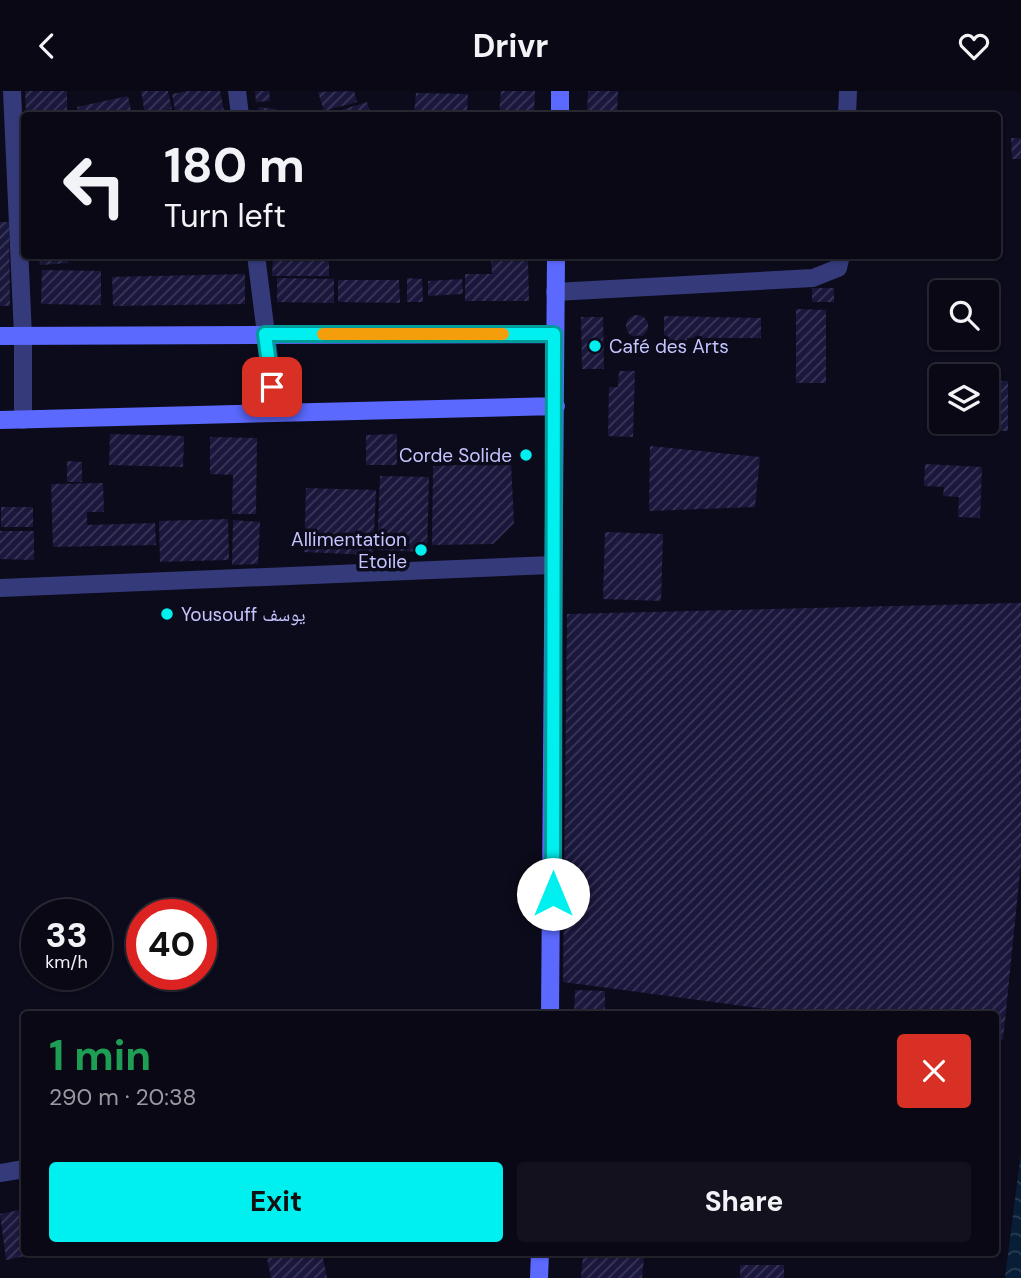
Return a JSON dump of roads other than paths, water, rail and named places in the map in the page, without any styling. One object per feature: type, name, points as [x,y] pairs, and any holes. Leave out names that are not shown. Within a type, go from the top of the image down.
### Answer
[{"type":"street","points":[[12,91],[23,336],[23,421]]},
{"type":"street","points":[[237,91],[240,112]]},
{"type":"street","points":[[560,91],[560,112]]},
{"type":"street","points":[[847,112],[848,91]]},
{"type":"street","points":[[256,259],[276,413]]},
{"type":"street","points":[[550,1011],[556,259]]},
{"type":"street","points":[[555,292],[813,278],[838,268],[840,259]]},
{"type":"street","points":[[0,336],[554,334]]},
{"type":"street","points":[[0,420],[556,406]]},
{"type":"street","points":[[0,588],[552,565]]},
{"type":"street","points":[[0,1173],[21,1170]]},
{"type":"street","points":[[539,1278],[540,1256]]},
{"type":"water","points":[[1021,1152],[1021,1278],[1005,1278]]},
{"type":"place","name":"Café des Arts","points":[[595,346]]},
{"type":"place","name":"Corde Solide","points":[[526,455]]},
{"type":"place","name":"Allimentation Etoile","points":[[421,550]]},
{"type":"place","name":"Yousouff يوسف","points":[[167,614]]}]
